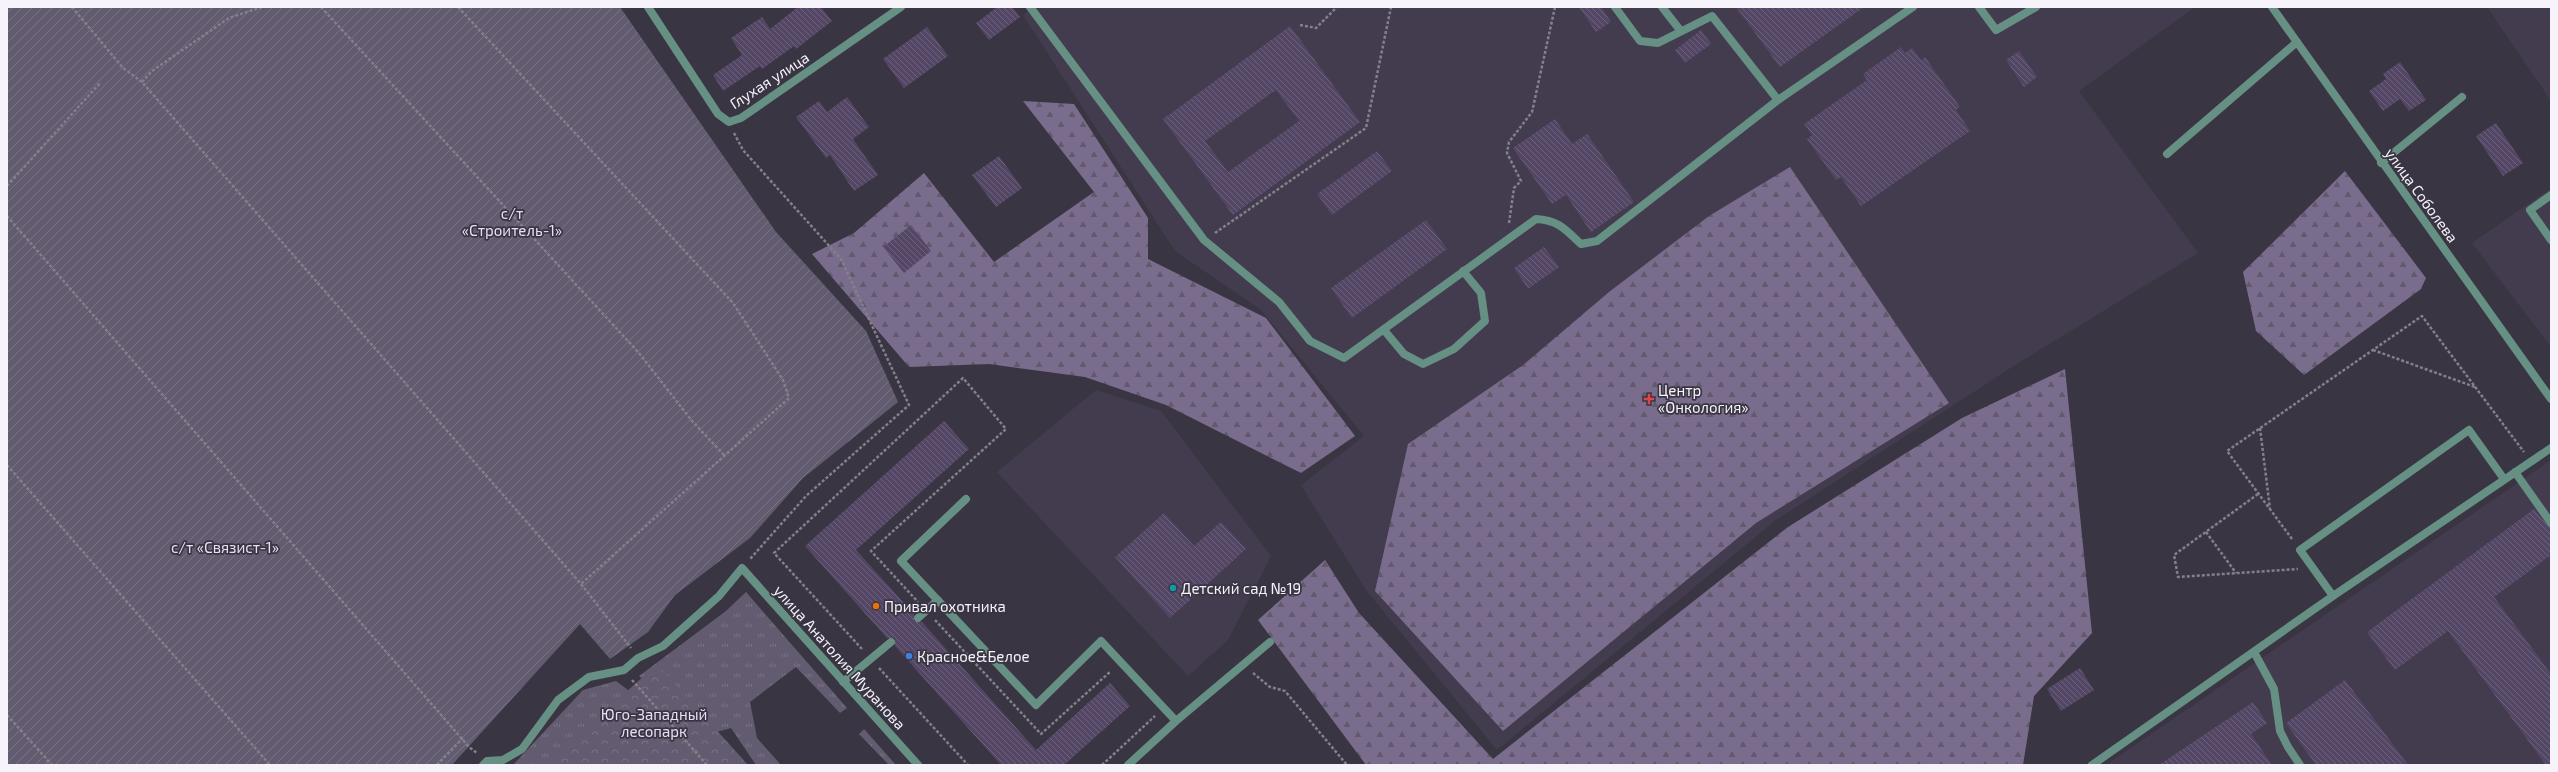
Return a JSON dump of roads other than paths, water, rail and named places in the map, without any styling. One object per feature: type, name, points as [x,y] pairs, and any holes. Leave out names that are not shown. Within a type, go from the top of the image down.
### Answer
[{"type":"street","name":"Глухая улица","points":[[648,7],[718,114],[728,122],[741,118],[901,7]]},
{"type":"street","points":[[1030,7],[1204,240],[1279,302],[1310,341],[1344,358],[1536,219],[1550,220],[1563,227],[1581,244],[1597,241],[1778,100],[1913,7]]},
{"type":"street","points":[[1615,7],[1640,40],[1658,43],[1680,30],[1712,16],[1778,100]]},
{"type":"street","points":[[1662,7],[1680,30]]},
{"type":"street","points":[[1979,7],[1996,30],[2036,7]]},
{"type":"street","name":"улица Соболева","points":[[2272,7],[2381,163],[2551,399]]},
{"type":"street","points":[[2167,154],[2297,42]]},
{"type":"street","points":[[2381,163],[2462,97]]},
{"type":"street","points":[[2551,195],[2530,210],[2551,240]]},
{"type":"street","points":[[1384,330],[1404,354],[1423,364],[1454,349],[1485,321],[1481,293],[1463,272]]},
{"type":"street","points":[[2333,596],[2300,550],[2469,430],[2504,479]]},
{"type":"street","points":[[2092,765],[2333,596],[2551,448]]},
{"type":"street","points":[[2515,472],[2551,523]]},
{"type":"street","points":[[966,499],[901,560],[1036,705],[1101,641],[1176,721]]},
{"type":"street","name":"улица Анатолия Муранова","points":[[485,763],[503,760],[522,749],[558,700],[589,677],[624,670],[638,658],[663,646],[719,596],[742,568],[918,765]]},
{"type":"street","points":[[918,618],[938,600]]},
{"type":"street","points":[[844,682],[891,642]]},
{"type":"street","points":[[1128,765],[1176,721],[1270,642]]},
{"type":"street","points":[[2254,652],[2274,689],[2280,731],[2288,747],[2300,765]]},
{"type":"place","name":"Центр «Онкология»","points":[[1649,399]]},
{"type":"place","name":"Детский сад №19","points":[[1173,588]]},
{"type":"place","name":"Привал охотника","points":[[876,606]]},
{"type":"place","name":"Красное&Белое","points":[[909,656]]},
{"type":"park label","name":"с/т «Строитель-1»","points":[[512,222]]},
{"type":"park label","name":"с/т «Связист-1»","points":[[225,547]]},
{"type":"park label","name":"Юго-Западный лесопарк","points":[[654,722]]}]
